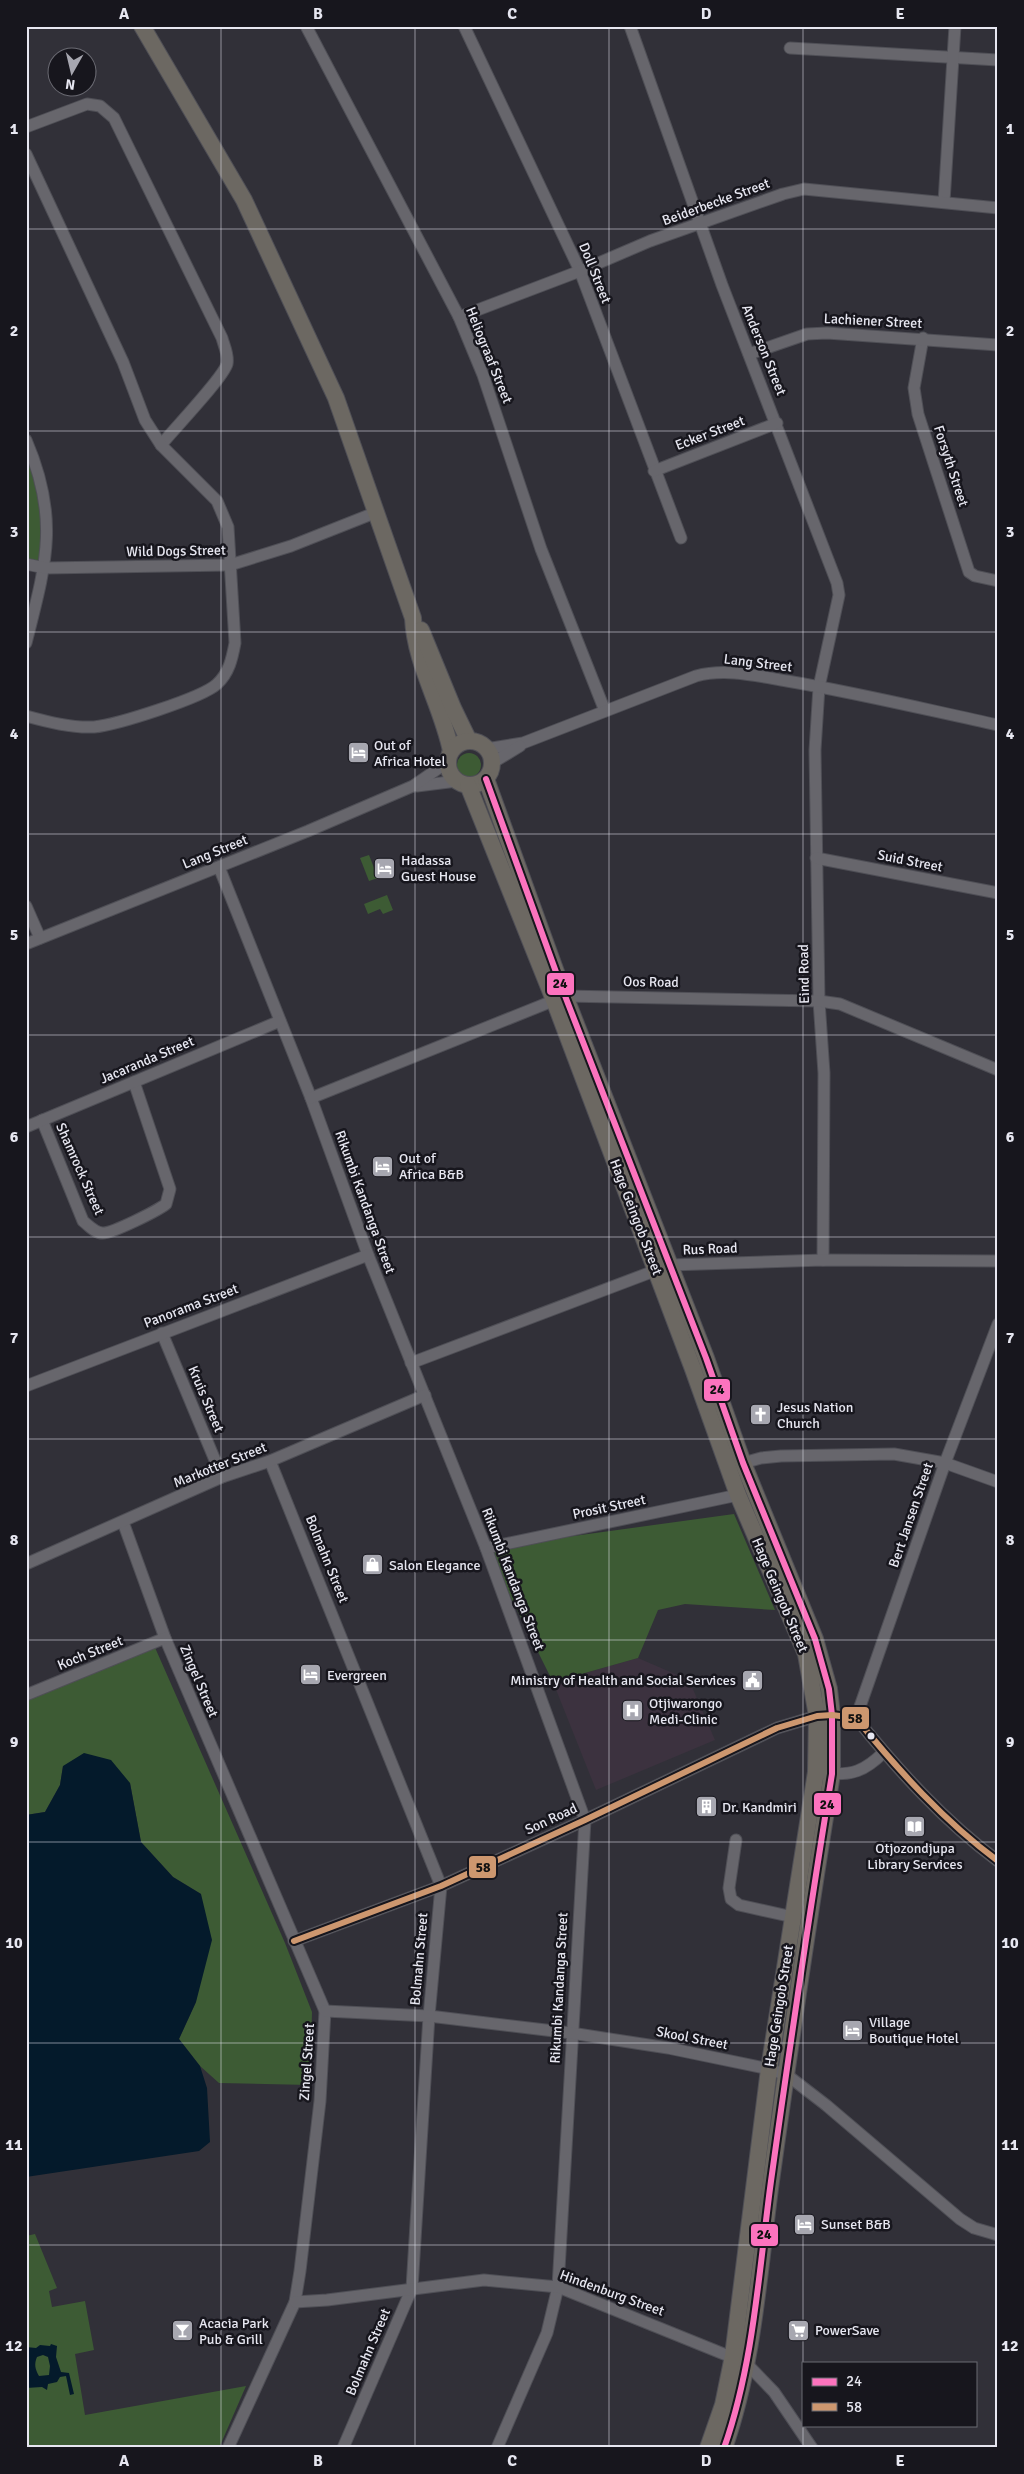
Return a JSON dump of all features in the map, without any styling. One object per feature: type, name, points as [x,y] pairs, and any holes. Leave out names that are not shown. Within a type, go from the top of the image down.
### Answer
[{"type":"highway","points":[[142,26],[244,200],[336,398],[413,618],[426,638],[453,708],[469,742]]},
{"type":"highway","name":"Hage Geingob Street","points":[[413,618],[417,647],[444,719],[450,755],[449,771],[463,783],[560,998]]},
{"type":"highway","points":[[450,755],[462,743],[475,742],[489,756],[486,779],[478,784],[463,783]]},
{"type":"highway","name":"Hage Geingob Street","points":[[486,779],[560,998],[663,1268],[815,1640],[825,1674],[824,1773],[787,2075],[769,2137]]},
{"type":"highway","name":"Hage Geingob Street","points":[[663,1268],[738,1495],[806,1654],[825,1716]]},
{"type":"highway","name":"Hage Geingob Street","points":[[724,2448],[738,2404],[740,2359],[769,2137],[769,2069],[793,1917],[817,1819]]},
{"type":"highway","name":"Hage Geingob Street","points":[[708,2448],[740,2359]]},
{"type":"street","name":"Heliograaf Street","points":[[306,26],[459,317],[483,375],[541,549],[605,711]]},
{"type":"street","name":"Doll Street","points":[[464,26],[580,271],[654,471],[681,538]]},
{"type":"street","name":"Anderson Street","points":[[630,26],[700,224],[837,583],[839,595],[819,687]]},
{"type":"street","points":[[944,202],[955,26]]},
{"type":"street","points":[[790,48],[998,60]]},
{"type":"street","points":[[26,127],[87,104],[100,106],[114,118],[222,338],[227,353],[227,364],[219,378],[161,445]]},
{"type":"street","points":[[26,154],[123,362],[145,420],[161,445],[217,501],[228,527],[235,643],[232,660],[227,672],[218,684],[205,694],[151,712],[96,727],[51,722],[26,716]]},
{"type":"street","name":"Beiderbecke Street","points":[[459,317],[580,271],[650,241],[783,194],[804,189],[998,208]]},
{"type":"street","name":"Lachiener Street","points":[[749,354],[807,334],[827,333],[923,338],[998,345]]},
{"type":"street","name":"Forsyth Street","points":[[923,338],[914,388],[918,414],[969,572],[975,576],[998,581]]},
{"type":"street","name":"Ecker Street","points":[[654,471],[777,423]]},
{"type":"street","points":[[26,440],[42,485],[48,528],[45,568],[26,643]]},
{"type":"street","name":"Wild Dogs Street","points":[[26,564],[45,568],[230,565],[291,546],[377,512]]},
{"type":"street","name":"Lang Street","points":[[489,756],[705,674],[736,673],[819,687],[998,725]]},
{"type":"street","name":"Eind Road","points":[[819,687],[815,750],[819,1001],[824,1073],[822,1260]]},
{"type":"street","name":"Lang Street","points":[[26,944],[219,867],[413,786],[439,768],[450,755]]},
{"type":"street","name":"Lang Street","points":[[413,786],[463,783]]},
{"type":"street","name":"Suid Street","points":[[816,858],[998,893]]},
{"type":"street","name":"Rikumbi Kandanga Street","points":[[219,867],[311,1098],[368,1255],[486,1548],[585,1820],[571,2033],[558,2287],[547,2333],[497,2448]]},
{"type":"street","points":[[26,906],[40,938]]},
{"type":"street","name":"Oos Road","points":[[311,1098],[560,998],[819,1001],[840,1004],[998,1070]]},
{"type":"street","name":"Jacaranda Street","points":[[26,1126],[280,1021]]},
{"type":"street","name":"Shamrock Street","points":[[42,1120],[83,1221],[94,1231],[104,1233],[157,1211],[166,1204],[170,1189],[134,1082]]},
{"type":"street","name":"Panorama Street","points":[[26,1386],[368,1255]]},
{"type":"street","name":"Rus Road","points":[[411,1363],[663,1268],[822,1260],[998,1261]]},
{"type":"street","name":"Bert Jansen Street","points":[[856,1718],[945,1463],[998,1324]]},
{"type":"street","name":"Kruis Street","points":[[162,1333],[222,1477]]},
{"type":"street","name":"Markotter Street","points":[[26,1564],[222,1477],[270,1461],[425,1395]]},
{"type":"street","points":[[743,1464],[761,1458],[781,1456],[894,1454],[945,1463],[998,1482]]},
{"type":"street","name":"Bolmahn Street","points":[[270,1461],[441,1886],[429,2016],[412,2288],[343,2448]]},
{"type":"street","name":"Prosit Street","points":[[486,1548],[738,1495]]},
{"type":"street","name":"Zingel Street","points":[[123,1522],[165,1638],[325,2011],[320,2101],[295,2302],[228,2448]]},
{"type":"street","name":"Koch Street","points":[[26,1695],[165,1638]]},
{"type":"street","name":"Son Road","points":[[294,1941],[441,1886],[585,1820],[777,1728],[825,1716],[856,1718]]},
{"type":"street","points":[[856,1718],[884,1752],[961,1831],[998,1860]]},
{"type":"street","points":[[824,1773],[860,1772],[870,1767],[884,1752]]},
{"type":"street","points":[[736,1840],[729,1888],[731,1899],[739,1905],[793,1917]]},
{"type":"street","name":"Skool Street","points":[[325,2011],[429,2016],[571,2033],[668,2048],[769,2069],[787,2075],[826,2105],[960,2219],[974,2228],[998,2235]]},
{"type":"street","name":"Hindenburg Street","points":[[295,2302],[327,2300],[484,2280],[558,2287],[740,2359],[774,2392],[812,2448]]},
{"type":"shaded area","name":"Otjiwarongo Medi-Clinic","points":[[638,1658],[689,1680],[715,1740],[596,1790],[553,1682]]},
{"type":"green space","points":[[26,440],[42,485],[45,568],[26,564]]},
{"type":"green space","points":[[469,753],[477,757],[481,765],[477,773],[469,777],[461,773],[457,765],[461,757]]},
{"type":"green space","points":[[369,855],[378,878],[369,881],[360,858]]},
{"type":"green space","points":[[387,895],[393,910],[383,914],[380,909],[368,914],[364,904]]},
{"type":"green space","points":[[734,1514],[775,1610],[685,1604],[658,1610],[638,1658],[553,1682],[486,1548]]},
{"type":"green space","points":[[153,1643],[285,1943],[312,2012],[310,2085],[219,2083],[200,2066],[179,2039],[196,2002],[201,1894],[173,1877],[141,1842],[130,1783],[63,1766],[60,1785],[45,1812],[26,1815],[26,1695]]},
{"type":"green space","points":[[35,2234],[57,2288],[49,2291],[52,2307],[85,2301],[94,2350],[75,2354],[85,2415],[246,2386],[219,2448],[26,2448],[26,2236]]},
{"type":"water","points":[[84,1753],[111,1760],[130,1783],[141,1842],[173,1877],[201,1894],[212,1940],[196,2002],[179,2039],[200,2066],[207,2088],[210,2142],[199,2151],[26,2177],[26,1815],[45,1812],[60,1785],[63,1766]]},
{"type":"water","points":[[51,2344],[57,2346],[56,2357],[61,2372],[69,2373],[74,2394],[70,2395],[66,2376],[60,2377],[57,2382],[48,2384],[47,2390],[42,2387],[26,2388],[26,2347],[50,2346]],"holes":[[[43,2355],[48,2357],[49,2375],[39,2376],[35,2366],[37,2357]]]},
{"type":"transit line","name":"24","points":[[486,779],[560,983],[706,1358],[743,1463],[815,1639],[829,1689],[832,1715],[832,1774],[785,2079],[749,2349],[734,2416],[724,2448]]},
{"type":"transit line","name":"58","points":[[294,1941],[441,1886],[585,1820],[777,1728],[817,1716],[832,1715],[856,1718],[922,1794],[978,1846],[998,1861]]},
{"type":"place","name":"Out of Africa Hotel","points":[[358,753]]},
{"type":"place","name":"Hadassa Guest House","points":[[385,868]]},
{"type":"place","name":"Out of Africa B&B","points":[[383,1166]]},
{"type":"place","name":"Jesus Nation Church","points":[[761,1415]]},
{"type":"place","name":"Salon Elegance","points":[[373,1565]]},
{"type":"place","name":"Evergreen","points":[[311,1675]]},
{"type":"place","name":"Ministry of Health and Social Services","points":[[752,1680]]},
{"type":"place","name":"Otjiwarongo Medi-Clinic","points":[[633,1711]]},
{"type":"place","name":"Dr. Kandmiri","points":[[706,1807]]},
{"type":"place","name":"Otjozondjupa Library Services","points":[[915,1826]]},
{"type":"place","name":"Village Boutique Hotel","points":[[853,2030]]},
{"type":"place","name":"Sunset B&B","points":[[805,2224]]},
{"type":"place","name":"PowerSave","points":[[799,2330]]},
{"type":"place","name":"Acacia Park Pub & Grill","points":[[183,2331]]}]
